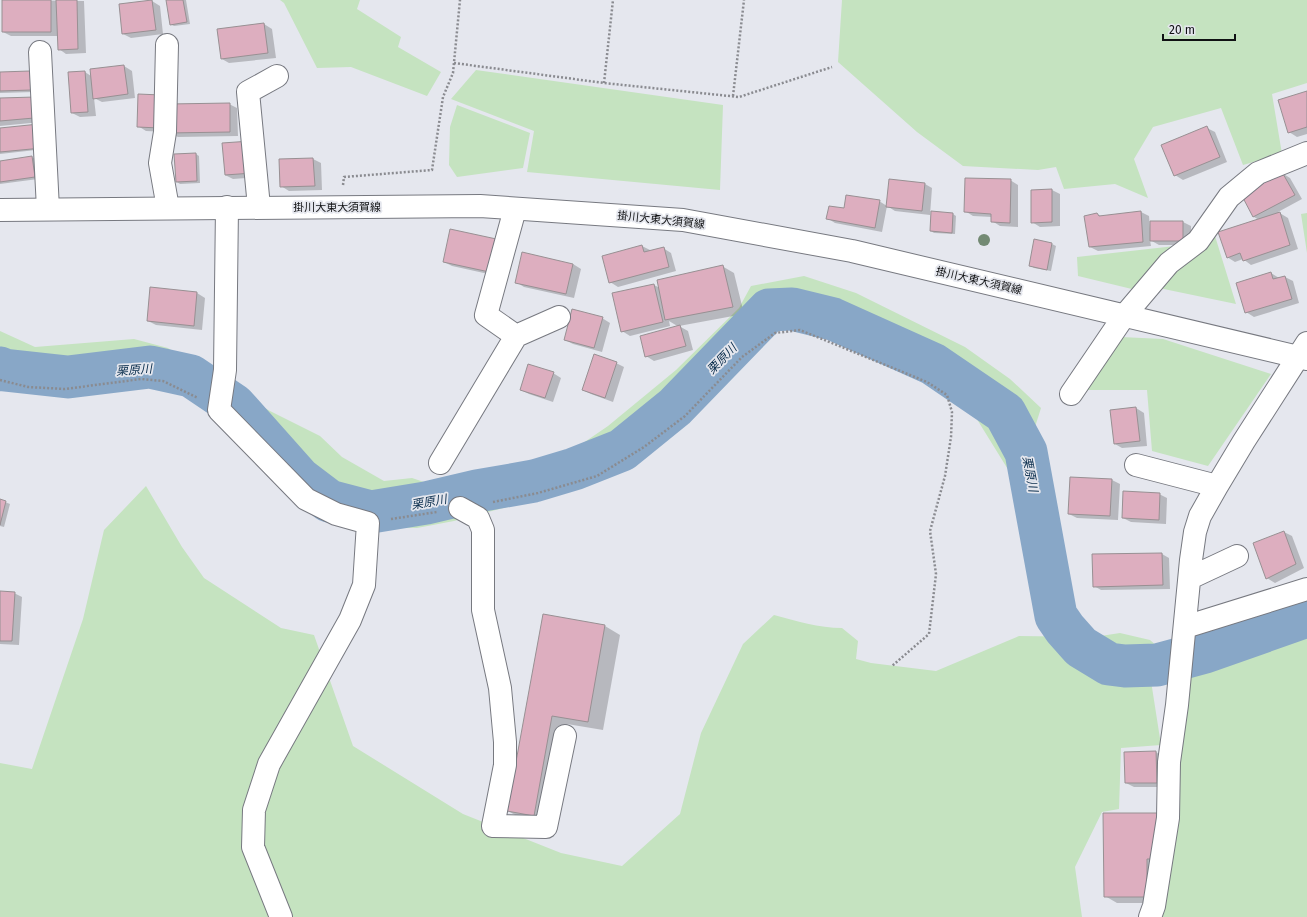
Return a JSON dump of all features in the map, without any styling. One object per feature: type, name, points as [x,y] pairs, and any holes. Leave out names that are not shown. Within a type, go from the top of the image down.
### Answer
[{"type":"street","points":[[167,45],[165,132],[160,162],[168,208]]},
{"type":"street","points":[[40,52],[48,209]]},
{"type":"street","points":[[259,207],[248,92],[278,76]]},
{"type":"street","points":[[1071,394],[1124,316],[1169,263],[1198,241],[1229,197],[1258,173],[1307,153]]},
{"type":"street","name":"掛川大東大須賀線","points":[[0,210],[480,206],[683,220],[852,251],[1124,316],[1304,353]]},
{"type":"street","points":[[227,207],[225,370],[219,408],[306,499],[336,514],[368,523],[364,585],[350,620],[269,764],[254,810],[253,847],[281,917]]},
{"type":"street","points":[[515,209],[486,315],[516,336]]},
{"type":"street","points":[[440,463],[516,336],[559,317]]},
{"type":"street","points":[[1150,917],[1154,906],[1168,818],[1169,762],[1178,698],[1195,532],[1200,516],[1244,441],[1304,353]]},
{"type":"street","points":[[1136,465],[1217,486]]},
{"type":"street","points":[[460,508],[478,518],[483,530],[483,610],[500,688],[504,726],[505,765],[492,826],[546,827],[565,736]]},
{"type":"street","points":[[1190,578],[1237,556]]},
{"type":"street","points":[[1185,633],[1307,589]]},
{"type":"path","points":[[343,208],[344,176],[432,170],[443,97],[453,73],[460,0]]},
{"type":"path","points":[[604,83],[613,0]]},
{"type":"path","points":[[733,96],[744,0]]},
{"type":"path","points":[[454,62],[604,83],[739,97],[832,67]]},
{"type":"path","points":[[368,523],[460,508],[538,493],[597,476],[644,447],[685,416],[742,358],[775,333],[800,330],[927,382],[947,395],[952,412],[945,476],[930,531],[936,574],[929,634],[892,666]]},
{"type":"path","points":[[0,380],[28,386],[65,389],[141,379],[163,381],[219,408]]},
{"type":"green space","points":[[280,0],[360,0],[357,9],[401,37],[398,47],[441,72],[427,96],[351,67],[317,68],[284,3]]},
{"type":"green space","points":[[842,0],[1307,0],[1307,83],[1272,94],[1282,154],[1243,165],[1221,108],[1153,127],[1134,159],[1148,198],[1115,184],[1064,189],[1056,167],[1038,170],[963,166],[917,132],[838,62]]},
{"type":"green space","points":[[476,70],[723,105],[720,190],[527,172],[534,131],[451,99]]},
{"type":"green space","points":[[457,105],[530,133],[523,168],[457,177],[449,165],[450,127]]},
{"type":"green space","points":[[1307,213],[1307,253],[1301,214]]},
{"type":"green space","points":[[1215,236],[1236,304],[1159,288]]},
{"type":"green space","points":[[1175,246],[1136,290],[1078,276],[1077,257]]},
{"type":"green space","points":[[804,276],[856,293],[965,347],[1010,379],[1041,408],[1017,484],[970,408],[947,387],[857,349],[795,326],[770,331],[728,366],[664,432],[587,476],[507,507],[454,521],[417,528],[371,527],[314,503],[229,411],[236,391],[270,411],[320,436],[342,457],[384,481],[412,478],[439,487],[531,467],[570,452],[608,426],[676,370],[739,308],[751,286]]},
{"type":"green space","points":[[0,331],[35,347],[134,339],[168,348],[214,379],[207,398],[154,380],[65,389],[27,384],[0,378]]},
{"type":"green space","points":[[1121,337],[1163,339],[1271,374],[1208,466],[1152,451],[1147,390],[1082,390]]},
{"type":"green space","points":[[146,486],[182,547],[204,578],[281,628],[314,635],[353,746],[463,814],[561,853],[622,866],[680,814],[701,733],[743,644],[774,615],[799,622],[833,628],[842,628],[858,641],[856,659],[871,663],[936,671],[1019,636],[1094,637],[1120,633],[1150,640],[1158,647],[1157,665],[1151,681],[1161,745],[1121,748],[1119,809],[1102,812],[1075,867],[1082,917],[0,917],[0,763],[32,769],[83,619],[104,530]]},
{"type":"green space","points":[[1307,626],[1307,917],[1154,917],[1186,671]]},
{"type":"building","points":[[2,0],[51,0],[51,32],[2,32]]},
{"type":"building","points":[[56,0],[77,0],[78,49],[58,50]]},
{"type":"building","points":[[152,0],[156,30],[122,34],[119,4]]},
{"type":"building","points":[[166,0],[183,0],[187,22],[170,25]]},
{"type":"building","points":[[264,23],[268,53],[221,59],[217,29]]},
{"type":"building","points":[[124,65],[128,94],[93,99],[90,69]]},
{"type":"building","points":[[30,71],[31,90],[0,91],[0,72]]},
{"type":"building","points":[[85,71],[88,112],[71,113],[68,72]]},
{"type":"building","points":[[1307,91],[1307,127],[1288,133],[1278,100]]},
{"type":"building","points":[[138,94],[161,95],[160,128],[137,127]]},
{"type":"building","points":[[35,97],[34,118],[0,121],[0,98]]},
{"type":"building","points":[[230,103],[230,132],[169,133],[169,104]]},
{"type":"building","points":[[39,124],[42,148],[0,152],[0,128]]},
{"type":"building","points":[[1207,126],[1220,157],[1174,176],[1161,145]]},
{"type":"building","points":[[251,141],[253,173],[225,175],[222,143]]},
{"type":"building","points":[[196,153],[197,181],[176,182],[174,154]]},
{"type":"building","points":[[32,156],[35,177],[0,182],[0,161]]},
{"type":"building","points":[[313,158],[315,186],[280,187],[279,159]]},
{"type":"building","points":[[1282,172],[1295,195],[1253,217],[1241,194]]},
{"type":"building","points":[[965,178],[1011,179],[1010,223],[991,222],[991,214],[964,212]]},
{"type":"building","points":[[889,179],[925,183],[922,211],[886,207]]},
{"type":"building","points":[[1052,189],[1052,222],[1031,223],[1031,190]]},
{"type":"building","points":[[846,195],[880,200],[875,228],[826,219],[829,206],[844,208]]},
{"type":"building","points":[[931,211],[953,213],[952,233],[930,231]]},
{"type":"building","points":[[1141,211],[1143,242],[1089,247],[1084,216],[1097,213],[1099,216]]},
{"type":"building","points":[[1280,212],[1290,245],[1243,261],[1240,253],[1227,258],[1218,232]]},
{"type":"building","points":[[1150,221],[1183,221],[1183,241],[1150,241]]},
{"type":"building","points":[[450,229],[501,240],[494,273],[443,262]]},
{"type":"building","points":[[1034,239],[1052,243],[1047,270],[1029,266]]},
{"type":"building","points":[[642,245],[644,252],[664,247],[669,267],[609,283],[602,256]]},
{"type":"building","points":[[522,252],[573,264],[566,294],[515,283]]},
{"type":"building","points":[[723,265],[733,307],[665,320],[657,280]]},
{"type":"building","points":[[1271,272],[1273,279],[1285,276],[1292,299],[1245,313],[1236,283]]},
{"type":"building","points":[[654,284],[663,322],[621,332],[612,293]]},
{"type":"building","points":[[150,287],[197,292],[194,326],[147,321]]},
{"type":"building","points":[[572,309],[603,317],[594,348],[564,340]]},
{"type":"building","points":[[680,325],[686,346],[645,357],[640,336]]},
{"type":"building","points":[[594,354],[617,362],[605,398],[582,390]]},
{"type":"building","points":[[528,364],[554,372],[545,398],[520,390]]},
{"type":"building","points":[[1136,407],[1140,441],[1114,444],[1110,410]]},
{"type":"building","points":[[1070,477],[1112,479],[1110,516],[1068,514]]},
{"type":"building","points":[[1123,491],[1160,493],[1159,520],[1122,518]]},
{"type":"building","points":[[0,499],[6,501],[0,525]]},
{"type":"building","points":[[1284,531],[1296,564],[1266,579],[1253,543]]},
{"type":"building","points":[[1162,553],[1163,585],[1093,587],[1092,554]]},
{"type":"building","points":[[0,591],[15,592],[12,641],[0,641]]},
{"type":"building","points":[[543,614],[605,625],[588,722],[552,716],[534,816],[507,811]]},
{"type":"building","points":[[1156,751],[1157,783],[1125,783],[1124,752]]},
{"type":"building","points":[[1103,813],[1159,813],[1159,859],[1147,859],[1147,897],[1104,897]]},
{"type":"waterway","name":"栗原川","points":[[0,368],[4,370],[68,377],[150,367],[191,376],[234,405],[300,479],[329,501],[371,512],[426,503],[477,491],[534,481],[574,469],[622,450],[675,407],[769,310],[792,309],[833,319],[933,364],[1005,413],[1026,452],[1056,616],[1081,647],[1109,664],[1125,666],[1157,665],[1205,652],[1307,616]]}]
